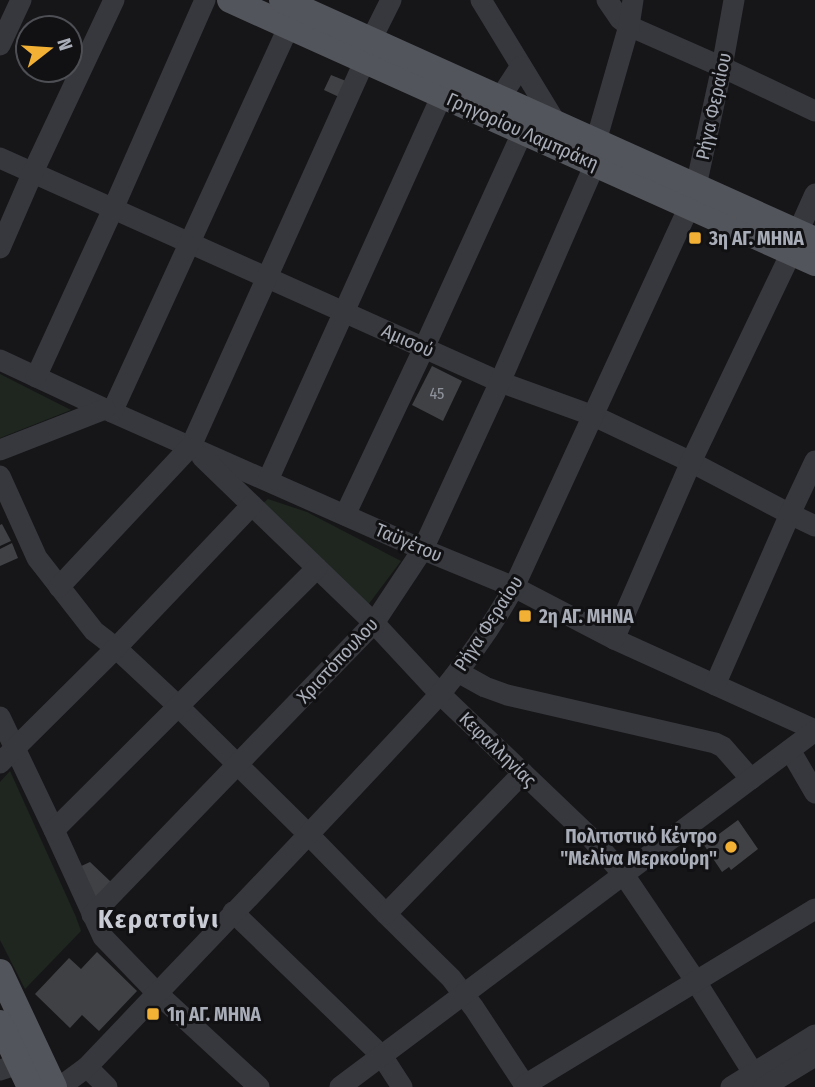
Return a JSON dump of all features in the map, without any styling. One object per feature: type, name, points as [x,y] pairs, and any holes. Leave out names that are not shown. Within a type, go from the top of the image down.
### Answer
[{"type":"main road","name":"Γρηγορίου Λαμπράκη","points":[[230,0],[292,8],[442,95],[523,131],[595,152],[805,247]]},
{"type":"main road","name":"Γρηγορίου Λαμπράκη","points":[[368,50],[500,98],[556,123],[595,152]]},
{"type":"main road","points":[[0,972],[54,1087]]},
{"type":"main road","points":[[0,1023],[16,1074]]},
{"type":"street","points":[[0,45],[21,0]]},
{"type":"street","points":[[0,248],[114,0]]},
{"type":"street","points":[[36,377],[205,0]]},
{"type":"street","points":[[59,587],[191,446],[391,0]]},
{"type":"street","points":[[481,0],[556,123]]},
{"type":"street","points":[[607,0],[620,19],[629,26],[815,111]]},
{"type":"street","name":"Χριστόπουλου","points":[[92,915],[374,623],[423,549],[500,382],[595,152],[629,26],[633,0]]},
{"type":"street","name":"Ρήγα Φεραίου","points":[[60,1087],[87,1067],[440,694],[504,605],[594,416],[693,197],[734,0]]},
{"type":"street","points":[[0,450],[109,411],[190,244],[292,8]]},
{"type":"street","points":[[500,98],[521,66]]},
{"type":"street","points":[[268,480],[442,95]]},
{"type":"street","points":[[345,515],[523,131]]},
{"type":"street","name":"Αμισού","points":[[0,158],[500,382],[594,416],[815,526]]},
{"type":"street","points":[[614,639],[691,462],[805,247],[815,194]]},
{"type":"street","name":"Ταϋγέτου","points":[[0,360],[109,411],[514,587],[614,639],[815,730]]},
{"type":"street","name":"Κεφαλληνίας","points":[[191,446],[374,623],[440,694],[591,838],[624,875],[760,1082]]},
{"type":"street","points":[[715,685],[789,514],[815,461]]},
{"type":"street","points":[[0,476],[37,558],[94,631],[178,706],[465,994],[526,1086],[815,909]]},
{"type":"street","points":[[7,755],[116,648],[252,505]]},
{"type":"street","points":[[54,830],[317,568]]},
{"type":"street","points":[[458,672],[485,688],[507,695],[715,743],[723,747],[751,779]]},
{"type":"street","points":[[0,717],[7,755],[54,830],[103,937],[157,993],[259,1087]]},
{"type":"street","points":[[340,1087],[815,730]]},
{"type":"street","points":[[790,750],[815,793]]},
{"type":"street","points":[[386,915],[523,773]]},
{"type":"street","points":[[233,912],[382,1056],[402,1087]]},
{"type":"street","points":[[760,1082],[815,1035]]},
{"type":"street","points":[[731,1087],[760,1082],[815,1056]]},
{"type":"street","points":[[87,1067],[107,1087]]},
{"type":"shaded area","points":[[0,374],[71,410],[0,438]]},
{"type":"shaded area","points":[[268,499],[307,512],[401,561],[368,605],[262,504]]},
{"type":"shaded area","points":[[10,771],[81,931],[25,989],[0,940],[0,782]]},
{"type":"building","points":[[331,75],[346,81],[339,97],[324,90]]},
{"type":"building","points":[[432,366],[462,381],[443,421],[412,405]]},
{"type":"building","points":[[2,524],[11,541],[0,546],[0,525]]},
{"type":"building","points":[[12,543],[18,558],[0,566],[0,549]]},
{"type":"building","name":"Πολιτιστικό Κέντρο \"Μελίνα Μερκούρη\"","points":[[738,820],[758,849],[731,870],[729,867],[722,872],[704,845]]},
{"type":"building","points":[[90,862],[111,882],[93,900],[77,868]]},
{"type":"building","points":[[97,952],[137,991],[99,1031],[82,1015],[70,1028],[35,994],[69,958],[81,969]]},
{"type":"place","name":"3η ΑΓ. ΜΗΝΑ","points":[[695,238]]},
{"type":"place","name":"2η ΑΓ. ΜΗΝΑ","points":[[525,616]]},
{"type":"place","name":"Πολιτιστικό Κέντρο \"Μελίνα Μερκούρη\"","points":[[731,847]]},
{"type":"place","name":"1η ΑΓ. ΜΗΝΑ","points":[[153,1014]]},
{"type":"district","name":"Κερατσίνι","points":[[159,919]]}]
